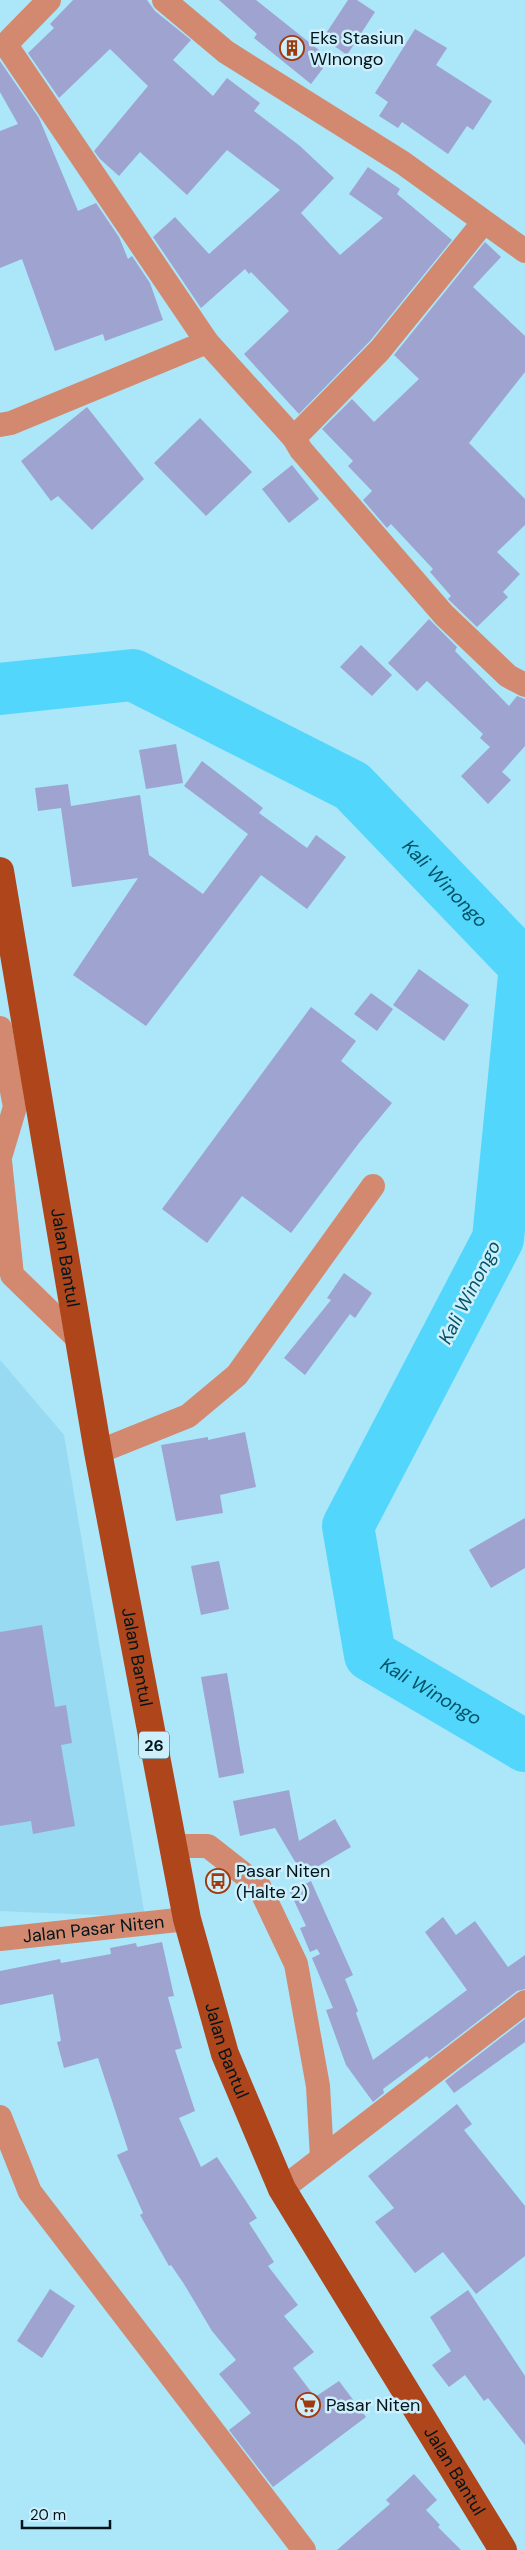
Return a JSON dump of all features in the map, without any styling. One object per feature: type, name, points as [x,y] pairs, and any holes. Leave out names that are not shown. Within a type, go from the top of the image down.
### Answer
[{"type":"main road","name":"Jalan Bantul","points":[[0,871],[27,1106],[78,1339],[187,1919],[225,2054],[282,2189],[503,2550]]},
{"type":"street","points":[[49,0],[10,40],[8,48],[207,342],[294,438],[301,450],[444,615],[508,676],[525,686]]},
{"type":"street","points":[[164,0],[226,52],[402,163],[483,223],[525,251]]},
{"type":"street","points":[[294,438],[380,350],[483,223]]},
{"type":"street","points":[[6,424],[207,342]]},
{"type":"street","points":[[0,1028],[27,1106],[0,1157]]},
{"type":"street","points":[[0,1161],[12,1275],[78,1339]]},
{"type":"street","points":[[98,1452],[188,1416],[237,1375],[373,1186]]},
{"type":"street","points":[[173,1846],[208,1846],[260,1886],[296,1964],[318,2086],[322,2158]]},
{"type":"street","name":"Jalan Pasar Niten","points":[[0,1939],[187,1919]]},
{"type":"street","points":[[282,2189],[525,2002]]},
{"type":"street","points":[[0,2117],[30,2192],[304,2550]]},
{"type":"shaded area","points":[[0,1360],[64,1435],[145,1917],[0,1911]]},
{"type":"building","points":[[73,0],[147,0],[155,11],[191,40],[173,60],[213,96],[227,78],[260,103],[254,111],[300,146],[334,178],[301,213],[340,255],[383,218],[349,194],[368,167],[400,189],[397,194],[452,240],[370,341],[299,414],[244,354],[289,311],[251,272],[249,274],[245,269],[201,308],[153,237],[175,217],[209,254],[280,190],[227,150],[187,195],[140,152],[119,176],[100,159],[94,151],[148,86],[110,49],[59,98],[28,53],[54,28],[50,24]]},
{"type":"building","name":"Eks Stasiun WInongo","points":[[219,0],[256,0],[330,59],[311,84],[254,38],[257,34]]},
{"type":"building","points":[[348,0],[357,0],[375,12],[347,55],[323,38]]},
{"type":"building","points":[[415,29],[447,48],[436,65],[492,101],[473,130],[467,126],[448,154],[402,122],[398,128],[379,116],[388,102],[375,93]]},
{"type":"building","points":[[0,61],[39,118],[78,211],[96,203],[119,237],[128,259],[132,256],[150,283],[163,320],[105,341],[103,334],[55,351],[22,259],[0,268],[0,131],[18,124],[0,92]]},
{"type":"building","points":[[485,242],[501,257],[473,287],[525,336],[525,372],[469,443],[525,499],[525,525],[497,552],[520,574],[503,592],[508,597],[477,627],[448,599],[451,596],[430,572],[433,569],[391,524],[387,528],[363,500],[372,491],[348,466],[353,461],[322,429],[352,399],[374,422],[419,379],[394,355]]},
{"type":"building","points":[[87,407],[144,479],[92,530],[58,496],[51,501],[21,461]]},
{"type":"building","points":[[200,418],[252,472],[206,516],[154,463]]},
{"type":"building","points":[[292,465],[319,499],[289,523],[262,489]]},
{"type":"building","points":[[429,619],[457,647],[455,651],[509,706],[517,696],[525,699],[525,746],[502,772],[511,780],[488,804],[461,776],[490,747],[480,738],[483,734],[427,681],[417,691],[388,663]]},
{"type":"building","points":[[361,645],[392,675],[372,696],[340,667]]},
{"type":"building","points":[[176,744],[183,783],[146,789],[139,750]]},
{"type":"building","points":[[202,761],[263,808],[259,813],[307,848],[316,835],[346,857],[307,909],[261,875],[146,1026],[73,975],[138,878],[72,887],[61,808],[38,811],[35,788],[68,784],[71,806],[140,795],[149,855],[203,894],[248,834],[184,786]]},
{"type":"building","points":[[419,969],[469,1005],[444,1041],[393,1005]]},
{"type":"building","points":[[371,993],[393,1009],[377,1031],[354,1014]]},
{"type":"building","points":[[311,1007],[356,1041],[341,1061],[392,1103],[359,1143],[291,1233],[242,1196],[207,1243],[162,1209]]},
{"type":"building","points":[[344,1273],[372,1293],[355,1318],[350,1314],[305,1375],[284,1358],[331,1300],[327,1298]]},
{"type":"building","points":[[245,1432],[256,1487],[220,1495],[223,1513],[176,1521],[161,1445],[208,1437],[208,1440]]},
{"type":"building","points":[[525,1518],[525,1568],[491,1588],[469,1550]]},
{"type":"building","points":[[219,1561],[229,1609],[201,1615],[191,1566]]},
{"type":"building","points":[[42,1625],[55,1707],[66,1705],[72,1743],[61,1745],[75,1826],[33,1834],[31,1821],[0,1826],[0,1632]]},
{"type":"building","points":[[227,1673],[244,1773],[219,1778],[201,1677]]},
{"type":"building","points":[[289,1790],[299,1841],[335,1819],[351,1847],[303,1875],[275,1828],[240,1836],[233,1801]]},
{"type":"building","points":[[311,1881],[353,1975],[345,1979],[358,2011],[356,2013],[373,2060],[467,1990],[425,1932],[443,1917],[456,1935],[475,1921],[508,1967],[525,1955],[525,1989],[517,1991],[429,2059],[427,2056],[383,2089],[384,2093],[373,2102],[346,2065],[326,2010],[333,2008],[312,1958],[320,1954],[317,1949],[310,1952],[300,1928],[306,1926],[290,1892]]},
{"type":"building","points":[[162,1942],[174,1996],[168,1997],[182,2048],[175,2050],[195,2111],[179,2118],[201,2167],[217,2157],[257,2218],[249,2223],[274,2262],[268,2266],[298,2305],[284,2316],[314,2352],[293,2368],[315,2397],[339,2381],[366,2417],[273,2487],[229,2430],[251,2413],[219,2374],[236,2360],[212,2331],[184,2284],[171,2265],[169,2266],[140,2215],[143,2213],[117,2155],[128,2150],[98,2058],[64,2068],[57,2042],[61,2041],[53,1994],[0,2005],[0,1971],[60,1959],[61,1963],[111,1954],[110,1948],[136,1943],[137,1947]]},
{"type":"building","points":[[525,2019],[525,2042],[454,2093],[445,2081]]},
{"type":"building","points":[[457,2104],[472,2124],[464,2130],[525,2206],[525,2256],[476,2294],[443,2252],[415,2273],[375,2222],[394,2208],[368,2176]]},
{"type":"building","points":[[50,2289],[75,2306],[42,2358],[17,2341]]},
{"type":"building","points":[[468,2290],[525,2376],[525,2445],[488,2398],[484,2401],[465,2375],[449,2387],[432,2365],[451,2351],[430,2317]]},
{"type":"building","points":[[414,2474],[437,2500],[426,2510],[440,2525],[438,2527],[461,2550],[337,2550],[390,2504],[386,2500]]},
{"type":"waterway","name":"Kali Winongo","points":[[0,689],[133,675],[352,786],[525,966],[498,1239],[348,1526],[370,1655],[525,1746]]},
{"type":"place","name":"Eks Stasiun WInongo","points":[[292,48]]},
{"type":"place","name":"Pasar Niten (Halte 2)","points":[[218,1881]]},
{"type":"place","name":"Pasar Niten","points":[[308,2405]]}]
